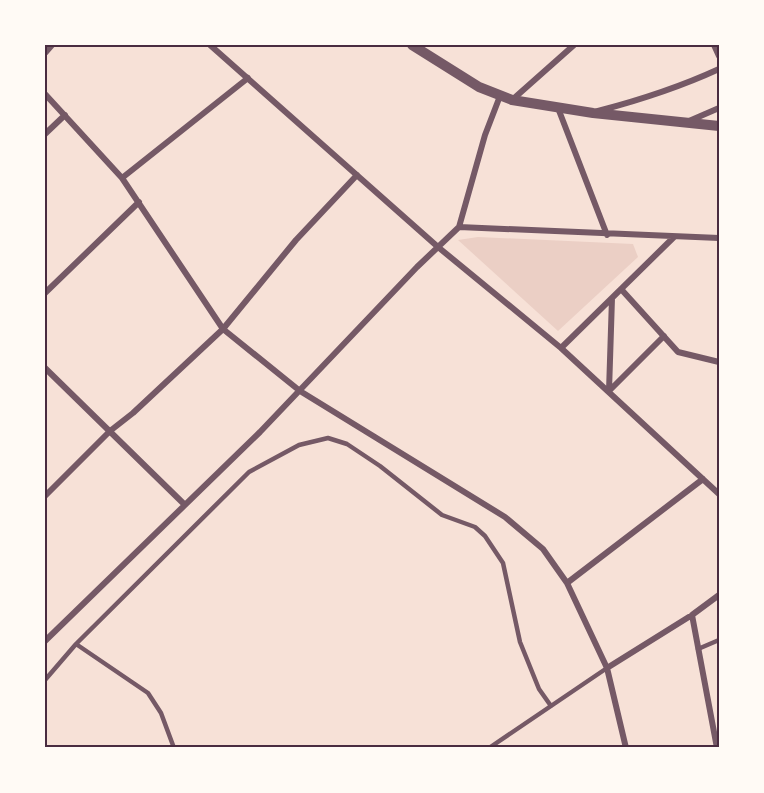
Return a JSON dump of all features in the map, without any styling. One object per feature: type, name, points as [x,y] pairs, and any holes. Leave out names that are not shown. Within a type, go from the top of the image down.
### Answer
[{"type":"street","points":[[45,53],[52,45]]},
{"type":"street","points":[[210,45],[438,248],[561,348],[719,494]]},
{"type":"street","points":[[412,45],[479,87],[512,100],[558,108],[719,126]]},
{"type":"street","points":[[512,100],[574,45]]},
{"type":"street","points":[[714,45],[719,56]]},
{"type":"street","points":[[592,112],[641,100],[719,69]]},
{"type":"street","points":[[122,178],[248,78]]},
{"type":"street","points":[[45,94],[122,178],[223,329],[300,391],[505,517],[543,549],[567,583],[607,668],[626,748]]},
{"type":"street","points":[[45,641],[300,391],[459,227],[485,135],[500,96]]},
{"type":"street","points":[[558,108],[607,235]]},
{"type":"street","points":[[684,123],[719,108]]},
{"type":"street","points":[[45,134],[65,115]]},
{"type":"street","points":[[45,496],[110,431],[133,413],[223,329],[296,240],[357,175]]},
{"type":"street","points":[[45,293],[140,202]]},
{"type":"street","points":[[459,227],[719,238]]},
{"type":"street","points":[[561,348],[674,237]]},
{"type":"street","points":[[621,289],[678,352],[719,362]]},
{"type":"street","points":[[609,391],[612,297]]},
{"type":"street","points":[[609,391],[664,336]]},
{"type":"street","points":[[45,368],[185,505]]},
{"type":"street","points":[[567,583],[703,479]]},
{"type":"street","points":[[607,668],[692,615],[719,595]]},
{"type":"street","points":[[692,615],[717,748]]},
{"type":"lane","points":[[45,680],[76,644],[249,472],[299,445],[328,438],[346,444],[380,466],[442,515],[475,527],[486,536],[503,562],[520,642],[538,689],[552,706]]},
{"type":"lane","points":[[698,649],[719,640]]},
{"type":"lane","points":[[76,644],[148,693],[161,713],[174,748]]},
{"type":"lane","points":[[489,748],[607,668]]},
{"type":"shaded area","points":[[478,237],[633,244],[638,257],[558,331],[458,240]]}]
